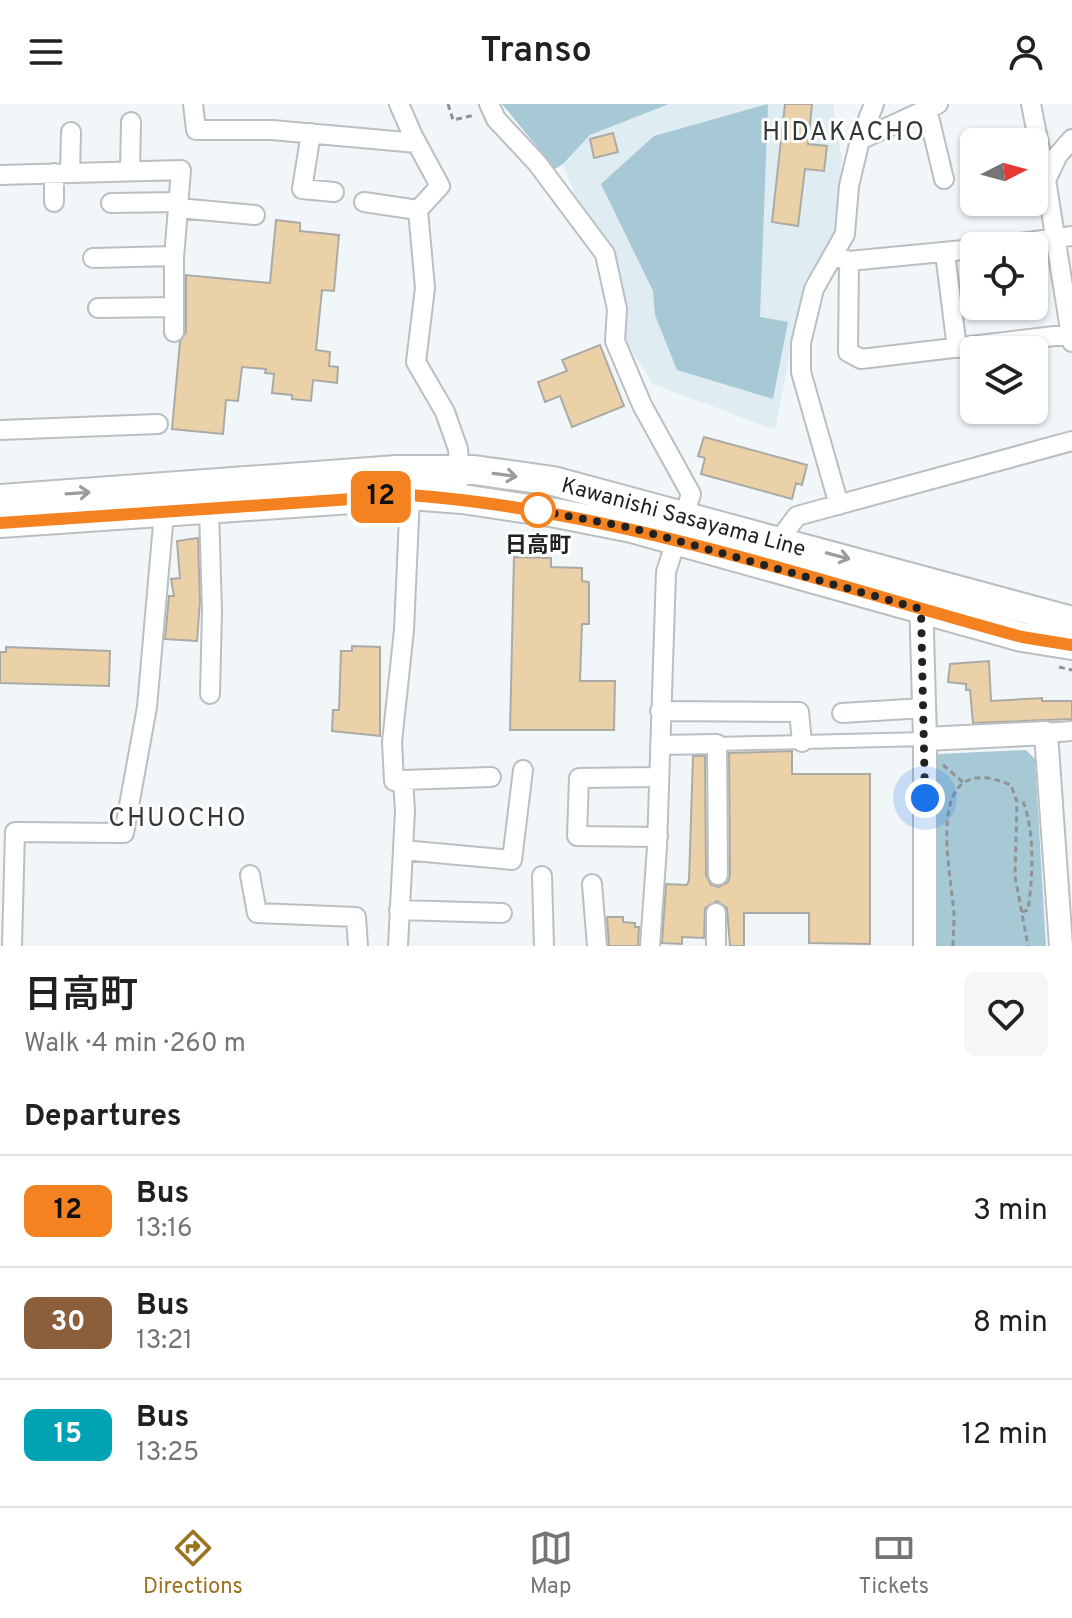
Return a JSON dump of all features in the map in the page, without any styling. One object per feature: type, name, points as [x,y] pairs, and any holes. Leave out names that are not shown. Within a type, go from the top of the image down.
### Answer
[{"type":"main road","name":"Kawanishi Sasayama Line","points":[[0,499],[397,470],[460,470],[553,481],[680,529],[921,609],[1022,637],[1072,645]]},
{"type":"main road","name":"Kawanishi Sasayama Line","points":[[0,523],[410,495],[462,499],[632,528],[680,529],[779,540],[1072,621]]},
{"type":"street","points":[[193,104],[196,130],[272,130],[417,143]]},
{"type":"street","points":[[399,104],[440,186],[418,210],[425,288],[416,362],[445,412],[458,449],[462,499]]},
{"type":"street","points":[[874,104],[860,140],[849,186],[841,258],[848,352],[861,359],[1071,338],[1063,237],[1048,187]]},
{"type":"street","points":[[1031,104],[1036,128]]},
{"type":"street","points":[[860,140],[932,106],[944,179]]},
{"type":"street","points":[[490,107],[496,119],[537,163],[605,254],[617,309],[615,341],[642,405],[691,494],[666,572],[658,837],[650,946]]},
{"type":"street","points":[[130,171],[131,122]]},
{"type":"street","points":[[54,202],[71,132]]},
{"type":"street","points":[[311,133],[302,189],[334,192]]},
{"type":"street","points":[[1048,176],[1058,155],[1072,139]]},
{"type":"street","points":[[0,175],[181,170],[174,256],[174,332]]},
{"type":"street","points":[[364,202],[418,210]]},
{"type":"street","points":[[111,203],[179,205],[255,215]]},
{"type":"street","points":[[839,505],[801,372],[801,343],[814,289],[841,258],[960,251]]},
{"type":"street","points":[[945,253],[957,348]]},
{"type":"street","points":[[93,258],[174,256]]},
{"type":"street","points":[[98,308],[174,307]]},
{"type":"street","points":[[0,430],[158,424]]},
{"type":"street","points":[[779,540],[797,516],[1072,441]]},
{"type":"street","points":[[410,495],[404,630],[392,742],[394,781],[491,777]]},
{"type":"street","points":[[209,509],[212,611],[210,694]]},
{"type":"street","points":[[12,946],[15,832],[124,833],[147,707],[164,513]]},
{"type":"street","points":[[922,579],[925,946]]},
{"type":"street","points":[[842,713],[924,708]]},
{"type":"street","points":[[660,711],[799,712],[802,742]]},
{"type":"street","points":[[660,745],[925,739],[1072,731]]},
{"type":"street","points":[[1046,733],[1061,946]]},
{"type":"street","points":[[717,744],[718,875]]},
{"type":"street","points":[[403,850],[512,860],[523,770]]},
{"type":"street","points":[[658,837],[577,836],[579,778],[659,777]]},
{"type":"street","points":[[398,946],[405,811],[403,780]]},
{"type":"street","points":[[250,875],[257,913],[356,917],[358,946]]},
{"type":"street","points":[[542,876],[544,946]]},
{"type":"street","points":[[592,884],[597,946]]},
{"type":"street","points":[[399,910],[502,913]]},
{"type":"street","points":[[716,913],[716,946]]},
{"type":"path","points":[[448,104],[451,119],[455,121],[490,107]]},
{"type":"path","points":[[953,946],[954,918],[945,830],[947,807],[958,788],[969,780],[982,777],[1011,785],[1017,802],[1015,876],[1028,946]]},
{"type":"path","points":[[1017,802],[1032,799]]},
{"type":"path","points":[[1022,912],[1028,910],[1031,889],[1030,831],[1023,801]]},
{"type":"shaded area","points":[[502,104],[669,104],[590,135],[555,169]]},
{"type":"shaded area","points":[[669,104],[833,104],[842,161],[835,237],[804,282],[775,430],[653,384],[627,344],[612,252],[574,193],[563,164],[590,135]]},
{"type":"shaded area","points":[[768,104],[760,317],[788,322],[773,399],[677,370],[655,315],[653,291],[601,184],[654,136]]},
{"type":"shaded area","points":[[1026,750],[1035,759],[1046,946],[935,946],[934,767],[937,754]]},
{"type":"building","points":[[785,104],[812,104],[808,144],[827,146],[824,171],[805,169],[798,226],[772,222]]},
{"type":"building","points":[[613,133],[618,152],[594,158],[590,139]]},
{"type":"building","points":[[276,220],[300,223],[300,231],[339,235],[334,291],[322,290],[316,350],[330,352],[329,366],[338,367],[337,383],[313,380],[311,401],[292,399],[292,395],[272,393],[274,374],[265,373],[266,369],[242,367],[238,401],[226,400],[223,434],[172,429],[180,342],[186,332],[186,275],[270,283]]},
{"type":"building","points":[[600,345],[624,406],[572,427],[560,396],[545,402],[538,382],[567,371],[562,360]]},
{"type":"building","points":[[704,437],[807,465],[802,485],[796,483],[792,499],[701,474],[705,458],[698,456]]},
{"type":"building","points":[[198,538],[200,601],[197,641],[165,639],[169,596],[174,596],[171,579],[180,578],[177,541]]},
{"type":"building","points":[[514,557],[551,558],[551,567],[582,568],[582,581],[589,582],[589,624],[582,624],[580,681],[615,681],[614,730],[510,730]]},
{"type":"building","points":[[352,646],[380,647],[380,736],[332,731],[333,710],[339,710],[341,651],[352,651]]},
{"type":"building","points":[[6,647],[110,651],[109,686],[0,683],[0,652],[6,652]]},
{"type":"building","points":[[989,661],[991,701],[1042,698],[1042,701],[1072,701],[1072,719],[973,723],[970,690],[966,690],[966,684],[948,682],[950,664]]},
{"type":"building","points":[[792,751],[792,774],[870,774],[870,944],[809,943],[809,913],[744,913],[744,946],[730,946],[727,908],[717,901],[705,908],[704,938],[682,937],[682,944],[662,943],[666,884],[687,885],[689,880],[693,756],[705,756],[706,875],[711,885],[719,887],[728,882],[730,875],[729,753]]},
{"type":"building","points":[[607,917],[623,917],[623,922],[635,923],[635,927],[639,927],[638,946],[609,946]]},
{"type":"bus line","name":"12","points":[[0,523],[410,495],[462,499],[632,528],[1022,637],[1072,645]]},
{"type":"place","name":"日高町","points":[[538,510]]},
{"type":"district","name":"HIDAKACHO","points":[[844,131]]},
{"type":"district","name":"CHUOCHO","points":[[178,817]]},
{"type":"route","points":[[538,510],[525,508],[632,528],[921,609],[925,798]]}]
